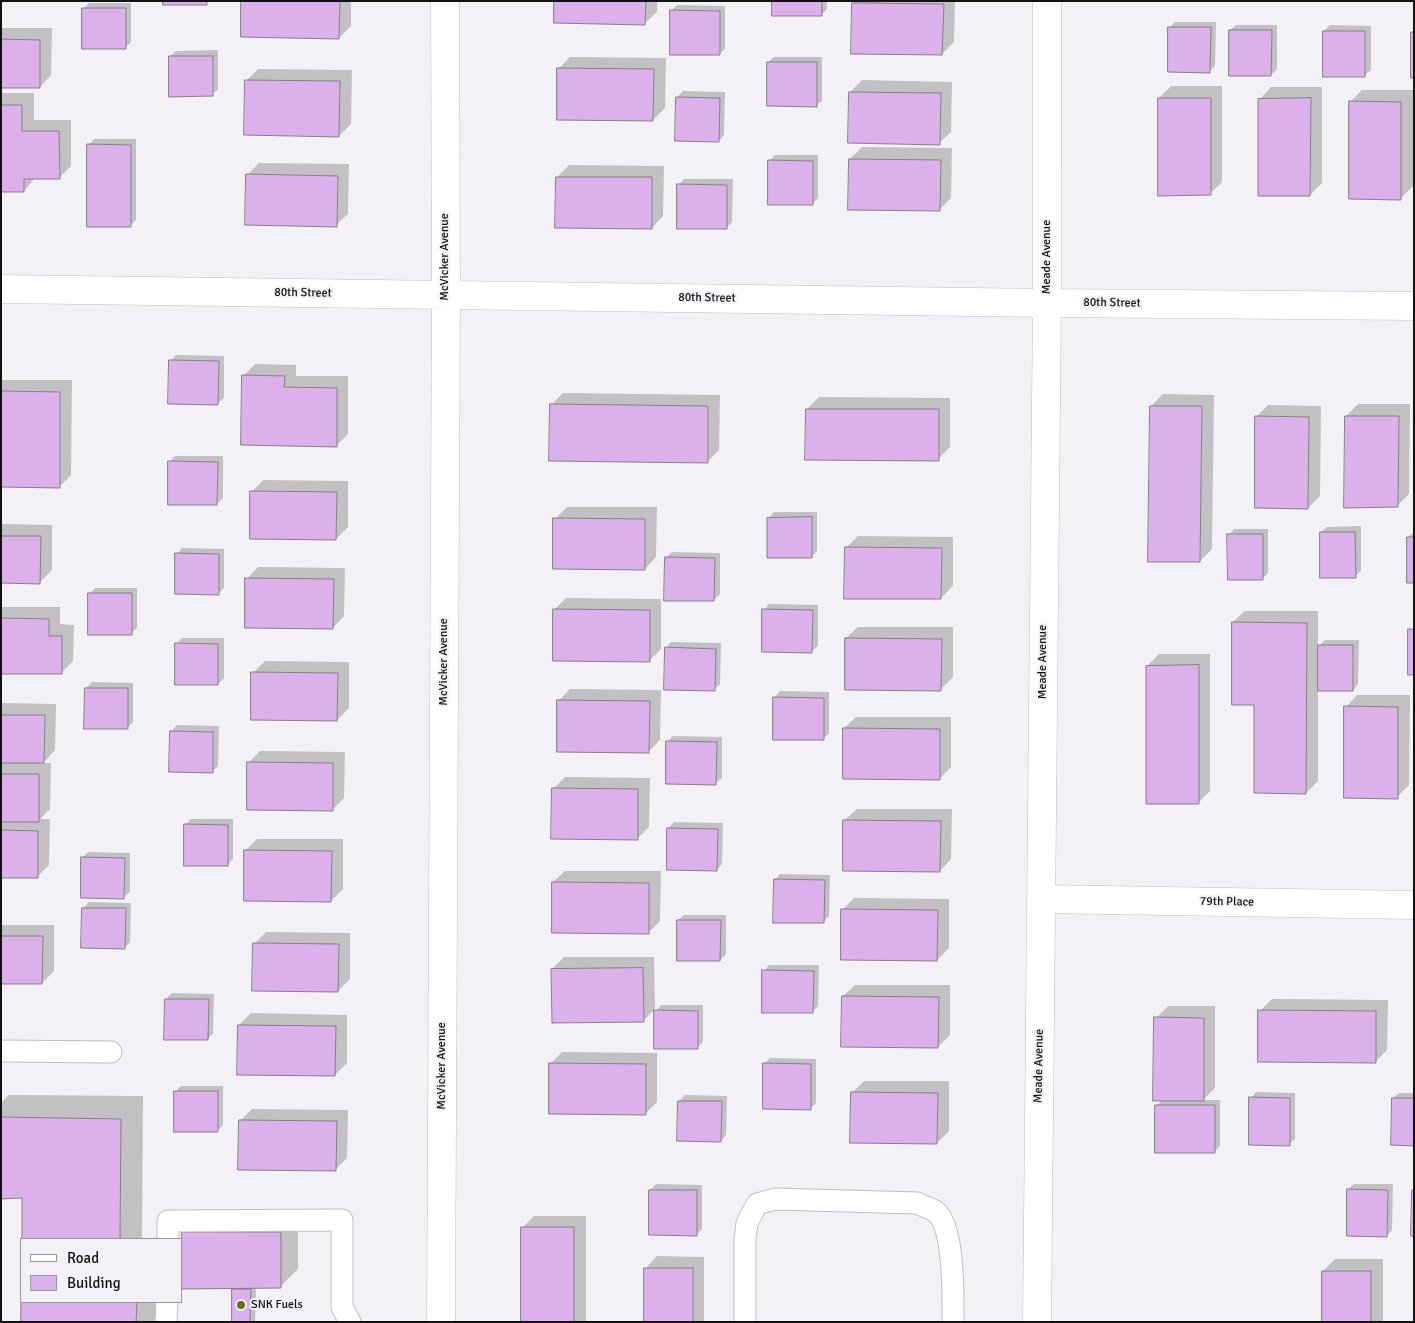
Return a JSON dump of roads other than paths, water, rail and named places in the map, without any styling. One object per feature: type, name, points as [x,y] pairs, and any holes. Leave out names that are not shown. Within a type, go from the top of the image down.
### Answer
[{"type":"street","name":"McVicker Avenue","points":[[441,1322],[446,296],[445,1]]},
{"type":"street","name":"Meade Avenue","points":[[1037,1322],[1047,1]]},
{"type":"street","name":"80th Street","points":[[1,289],[446,296],[1414,306]]},
{"type":"street","name":"79th Place","points":[[1041,899],[1414,905]]},
{"type":"lane","points":[[1,1051],[111,1052]]},
{"type":"lane","points":[[745,1322],[745,1239],[747,1222],[757,1204],[775,1199],[917,1204],[936,1212],[946,1231],[952,1263],[953,1322]]},
{"type":"lane","points":[[168,1238],[168,1221],[342,1220],[342,1307],[350,1322]]},
{"type":"lane","points":[[166,1322],[167,1303]]},
{"type":"place","name":"SNK Fuels","points":[[241,1305]]}]
